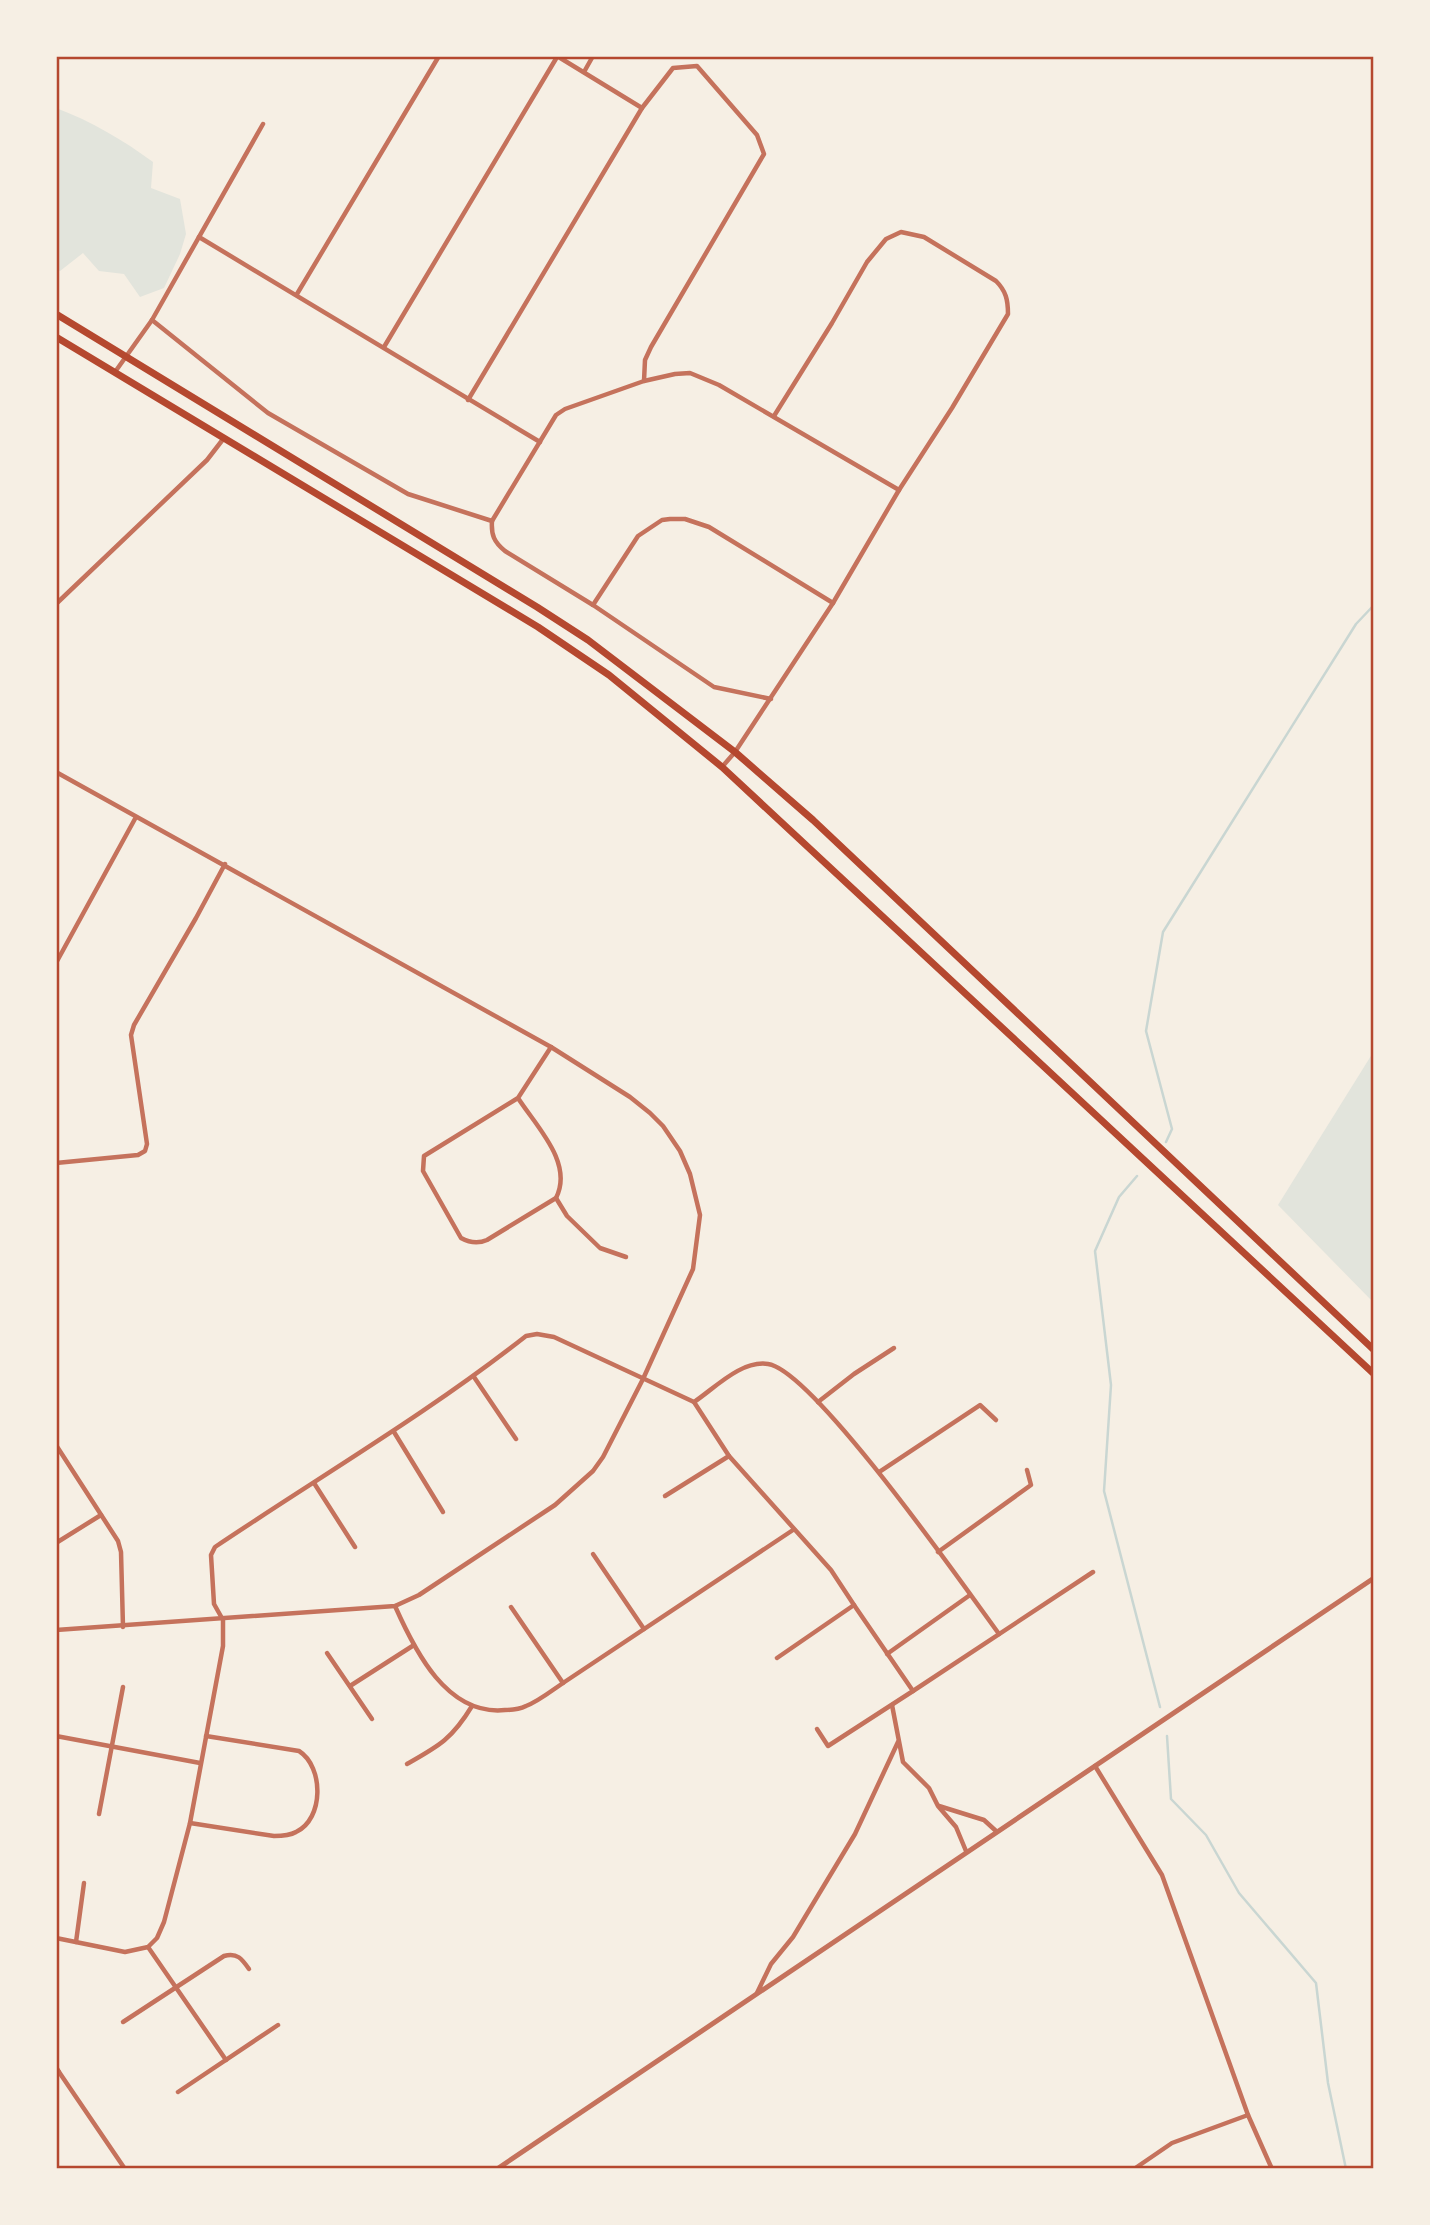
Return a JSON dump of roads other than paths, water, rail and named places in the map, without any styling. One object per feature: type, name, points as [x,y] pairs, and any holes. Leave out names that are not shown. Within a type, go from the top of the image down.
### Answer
[{"type":"main road","points":[[56,314],[537,607],[588,640],[735,752],[822,830],[1374,1350]]},
{"type":"main road","points":[[56,337],[538,627],[609,675],[722,766],[1374,1374]]},
{"type":"street","points":[[296,294],[439,56]]},
{"type":"street","points":[[384,348],[557,56],[642,107]]},
{"type":"street","points":[[584,72],[593,56]]},
{"type":"street","points":[[468,400],[642,107],[673,68],[697,66],[757,135],[764,154],[651,347],[645,360],[644,381]]},
{"type":"street","points":[[114,372],[152,320],[263,124]]},
{"type":"street","points":[[722,766],[735,752],[833,603],[1008,314],[1007,299],[1002,288],[936,243],[915,234],[901,232],[886,239],[867,262],[774,416]]},
{"type":"street","points":[[199,237],[540,442]]},
{"type":"street","points":[[152,320],[268,413],[408,494],[492,521]]},
{"type":"street","points":[[771,699],[714,687],[593,605],[496,544],[492,521],[556,415],[565,409],[644,381],[690,373],[704,377],[774,416],[899,490]]},
{"type":"street","points":[[56,604],[206,460],[224,438]]},
{"type":"street","points":[[593,605],[638,536],[655,524],[670,519],[685,519],[709,527],[833,603]]},
{"type":"street","points":[[56,772],[551,1047],[630,1097],[663,1126],[680,1151],[690,1174],[700,1215],[693,1269],[643,1379],[603,1457],[581,1484],[555,1504],[419,1595],[395,1606],[56,1630]]},
{"type":"street","points":[[56,963],[136,817]]},
{"type":"street","points":[[56,1164],[138,1155],[145,1151],[147,1144],[131,1035],[134,1025],[225,864]]},
{"type":"street","points":[[518,1098],[559,1161],[561,1189],[556,1198],[487,1240],[469,1242],[461,1238],[423,1171],[424,1156],[518,1098],[551,1047]]},
{"type":"street","points":[[556,1198],[567,1216],[600,1248],[626,1257]]},
{"type":"street","points":[[56,1938],[125,1952],[148,1947],[157,1938],[164,1922],[190,1822],[223,1646],[223,1620],[214,1604],[211,1555],[215,1547],[394,1432],[474,1377],[526,1336],[537,1334],[554,1337],[694,1402],[729,1456],[831,1570],[913,1691]]},
{"type":"street","points":[[818,1402],[894,1348]]},
{"type":"street","points":[[694,1402],[740,1370],[758,1364],[771,1364],[796,1382],[818,1402],[880,1472],[999,1634]]},
{"type":"street","points":[[474,1377],[516,1439]]},
{"type":"street","points":[[880,1472],[979,1405],[996,1420]]},
{"type":"street","points":[[394,1432],[443,1512]]},
{"type":"street","points":[[56,1446],[111,1528],[121,1552],[123,1627]]},
{"type":"street","points":[[665,1496],[729,1456]]},
{"type":"street","points":[[938,1552],[1031,1485],[1027,1470]]},
{"type":"street","points":[[314,1483],[355,1547]]},
{"type":"street","points":[[56,1543],[102,1515]]},
{"type":"street","points":[[395,1606],[414,1645],[439,1681],[460,1700],[472,1706],[498,1711],[526,1707],[793,1530]]},
{"type":"street","points":[[593,1554],[644,1629]]},
{"type":"street","points":[[817,1729],[828,1746],[1093,1572]]},
{"type":"street","points":[[497,2169],[1374,1578]]},
{"type":"street","points":[[887,1654],[970,1595]]},
{"type":"street","points":[[777,1658],[854,1605]]},
{"type":"street","points":[[511,1607],[563,1684]]},
{"type":"street","points":[[349,1686],[414,1645]]},
{"type":"street","points":[[327,1653],[372,1719]]},
{"type":"street","points":[[99,1814],[123,1687]]},
{"type":"street","points":[[892,1705],[903,1762],[929,1788],[938,1806],[956,1827],[967,1851]]},
{"type":"street","points":[[407,1765],[443,1744],[459,1727],[472,1706]]},
{"type":"street","points":[[56,1736],[200,1763]]},
{"type":"street","points":[[190,1822],[274,1836],[288,1835],[303,1827],[310,1818],[318,1794],[314,1770],[299,1751],[205,1736]]},
{"type":"street","points":[[757,1993],[771,1964],[793,1937],[855,1834],[898,1742]]},
{"type":"street","points":[[1095,1766],[1162,1875],[1248,2115],[1272,2169]]},
{"type":"street","points":[[938,1806],[985,1820],[996,1831]]},
{"type":"street","points":[[76,1942],[84,1883]]},
{"type":"street","points":[[148,1947],[226,2060]]},
{"type":"street","points":[[123,2022],[230,1955],[241,1958],[248,1969]]},
{"type":"street","points":[[178,2092],[278,2025]]},
{"type":"street","points":[[57,2071],[125,2169]]},
{"type":"street","points":[[1134,2169],[1172,2143],[1248,2115]]},
{"type":"waterway","points":[[1166,1142],[1172,1129],[1146,1031],[1163,932],[1356,624],[1374,605]]},
{"type":"waterway","points":[[1137,1176],[1119,1197],[1095,1251],[1111,1385],[1104,1491],[1160,1707]]},
{"type":"waterway","points":[[1167,1736],[1171,1799],[1206,1835],[1239,1893],[1316,1983],[1328,2083],[1346,2169]]}]
